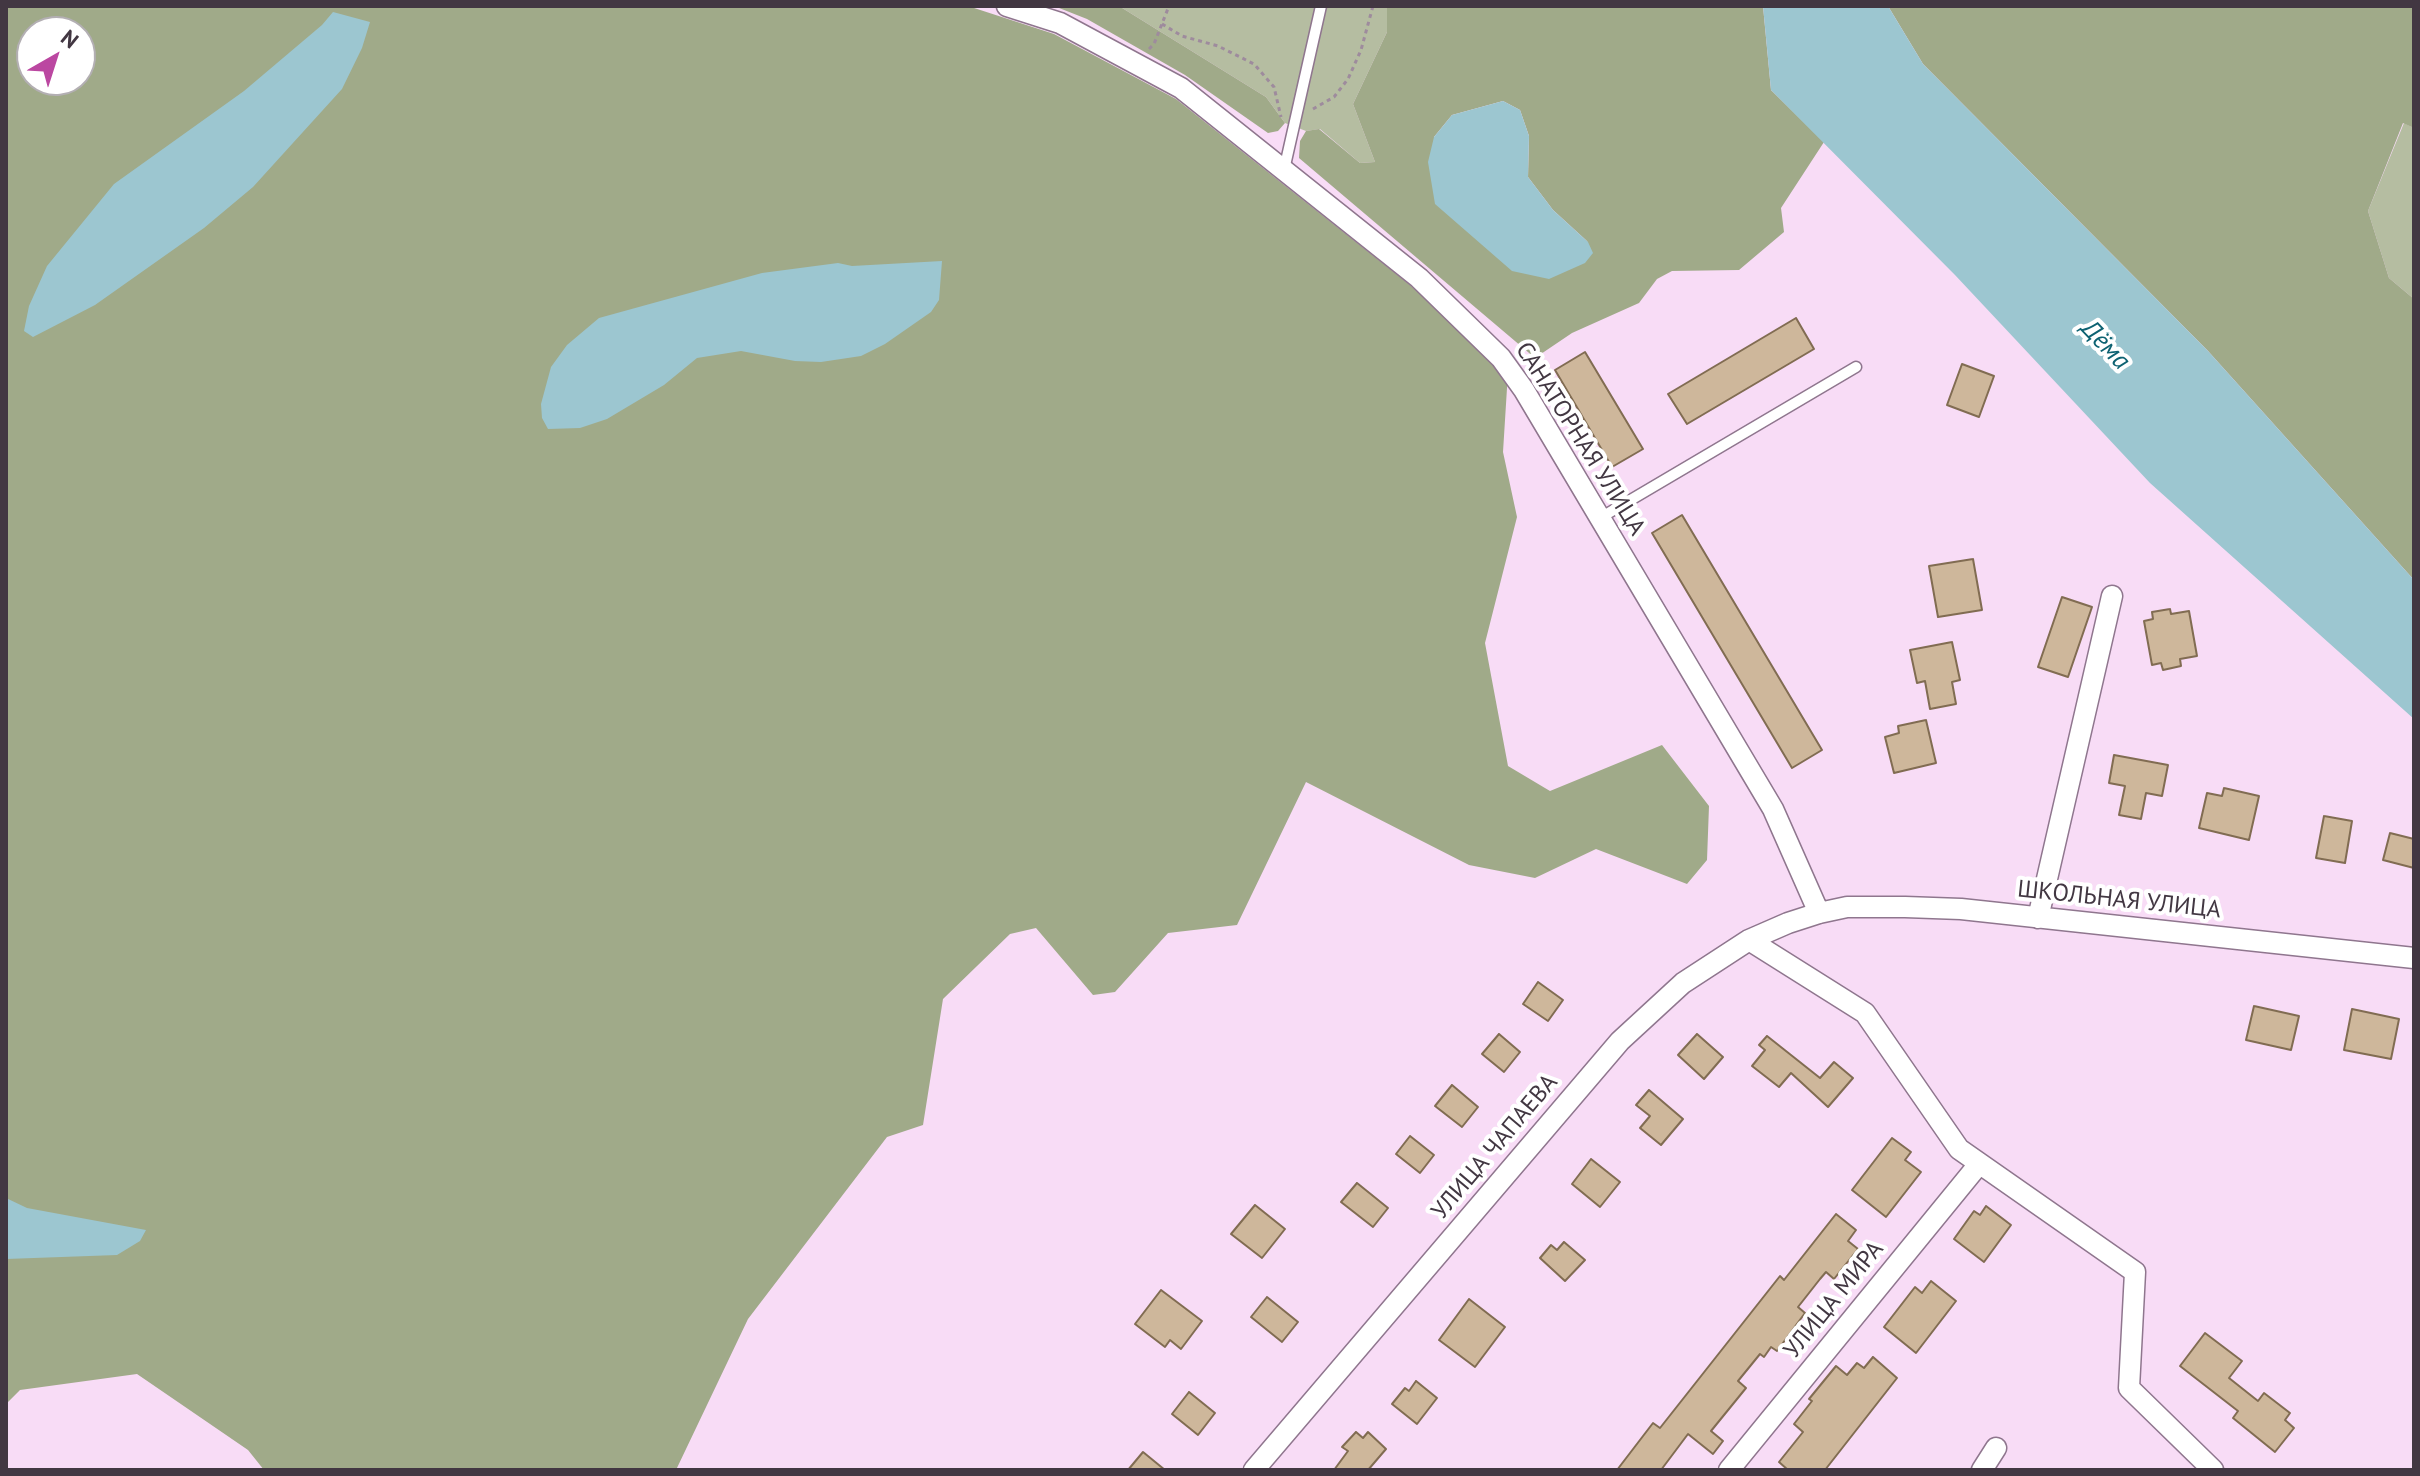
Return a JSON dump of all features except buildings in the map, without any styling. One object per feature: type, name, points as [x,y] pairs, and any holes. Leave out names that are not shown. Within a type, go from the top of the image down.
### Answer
[{"type":"street","name":"САНАТОРНАЯ УЛИЦА","points":[[1007,6],[1060,23],[1181,88],[1419,278],[1501,358],[1520,383],[1773,809],[1819,913]]},
{"type":"street","points":[[2038,918],[2112,596]]},
{"type":"street","name":"ШКОЛЬНАЯ УЛИЦА","points":[[1819,913],[1847,907],[1961,909],[2414,958]]},
{"type":"street","name":"УЛИЦА ЧАПАЕВА","points":[[1254,1470],[1620,1041],[1683,983],[1749,940],[1819,913]]},
{"type":"street","points":[[1749,940],[1865,1013],[1959,1149],[2135,1272],[2129,1388],[2213,1470]]},
{"type":"street","name":"УЛИЦА МИРА","points":[[1729,1470],[1979,1164]]},
{"type":"street","points":[[1982,1470],[1996,1448]]},
{"type":"lane","points":[[1284,170],[1321,6]]},
{"type":"lane","points":[[1600,518],[1856,367]]},
{"type":"path","points":[[1136,64],[1154,44],[1169,6]]},
{"type":"path","points":[[1295,119],[1334,97],[1348,79],[1361,50],[1373,6]]},
{"type":"path","points":[[1162,24],[1182,36],[1218,46],[1254,64],[1274,87],[1279,114],[1292,134]]},
{"type":"shaded area","points":[[6,6],[968,6],[1054,34],[1176,99],[1410,285],[1508,372],[1503,452],[1517,517],[1485,643],[1508,766],[1550,791],[1662,745],[1709,806],[1707,860],[1687,884],[1596,849],[1535,878],[1469,865],[1306,782],[1237,925],[1168,933],[1115,992],[1093,995],[1036,928],[1010,934],[943,999],[923,1125],[887,1137],[748,1319],[676,1470],[264,1470],[248,1450],[137,1374],[20,1390],[6,1404]]},
{"type":"shaded area","points":[[1054,6],[1119,6],[1266,97],[1285,123],[1278,131],[1268,133],[1185,75],[1087,19]]},
{"type":"shaded area","points":[[1119,6],[1387,6],[1387,32],[1353,104],[1375,162],[1360,163],[1320,129],[1306,131],[1285,123],[1266,97]]},
{"type":"shaded area","points":[[1387,6],[1763,6],[1771,90],[1824,142],[1781,208],[1784,232],[1739,270],[1672,271],[1657,279],[1639,303],[1572,333],[1535,358],[1299,158],[1300,141],[1306,131],[1319,129],[1360,163],[1375,162],[1353,104],[1387,32]],"holes":[[[1503,101],[1520,110],[1529,136],[1528,177],[1553,210],[1588,242],[1434,137],[1452,115]]]},
{"type":"shaded area","points":[[1888,6],[2414,6],[2414,128],[2403,123],[2368,211],[2389,278],[2414,299],[2414,580],[2208,351],[1923,64]]},
{"type":"shaded area","points":[[2404,123],[2414,128],[2414,299],[2389,278],[2368,211]]},
{"type":"water","name":"Дёма","points":[[1763,6],[1888,6],[1923,64],[2208,351],[2414,580],[2414,719],[2150,483],[1955,275],[1771,90]]},
{"type":"water","points":[[333,12],[370,22],[362,48],[342,89],[253,187],[204,228],[95,305],[33,337],[24,331],[29,306],[47,266],[114,184],[244,91],[322,25]]},
{"type":"water","points":[[1503,101],[1520,110],[1529,136],[1528,177],[1553,210],[1588,242],[1593,253],[1585,263],[1549,279],[1512,271],[1435,204],[1428,162],[1434,137],[1452,115]]},
{"type":"water","points":[[942,261],[939,300],[931,312],[885,344],[861,356],[821,362],[795,361],[741,351],[697,358],[664,385],[607,419],[580,428],[548,429],[542,418],[541,404],[551,367],[567,345],[599,318],[762,273],[838,263],[852,266]]},
{"type":"water","points":[[6,1198],[27,1208],[146,1230],[140,1241],[117,1255],[6,1259]]}]
